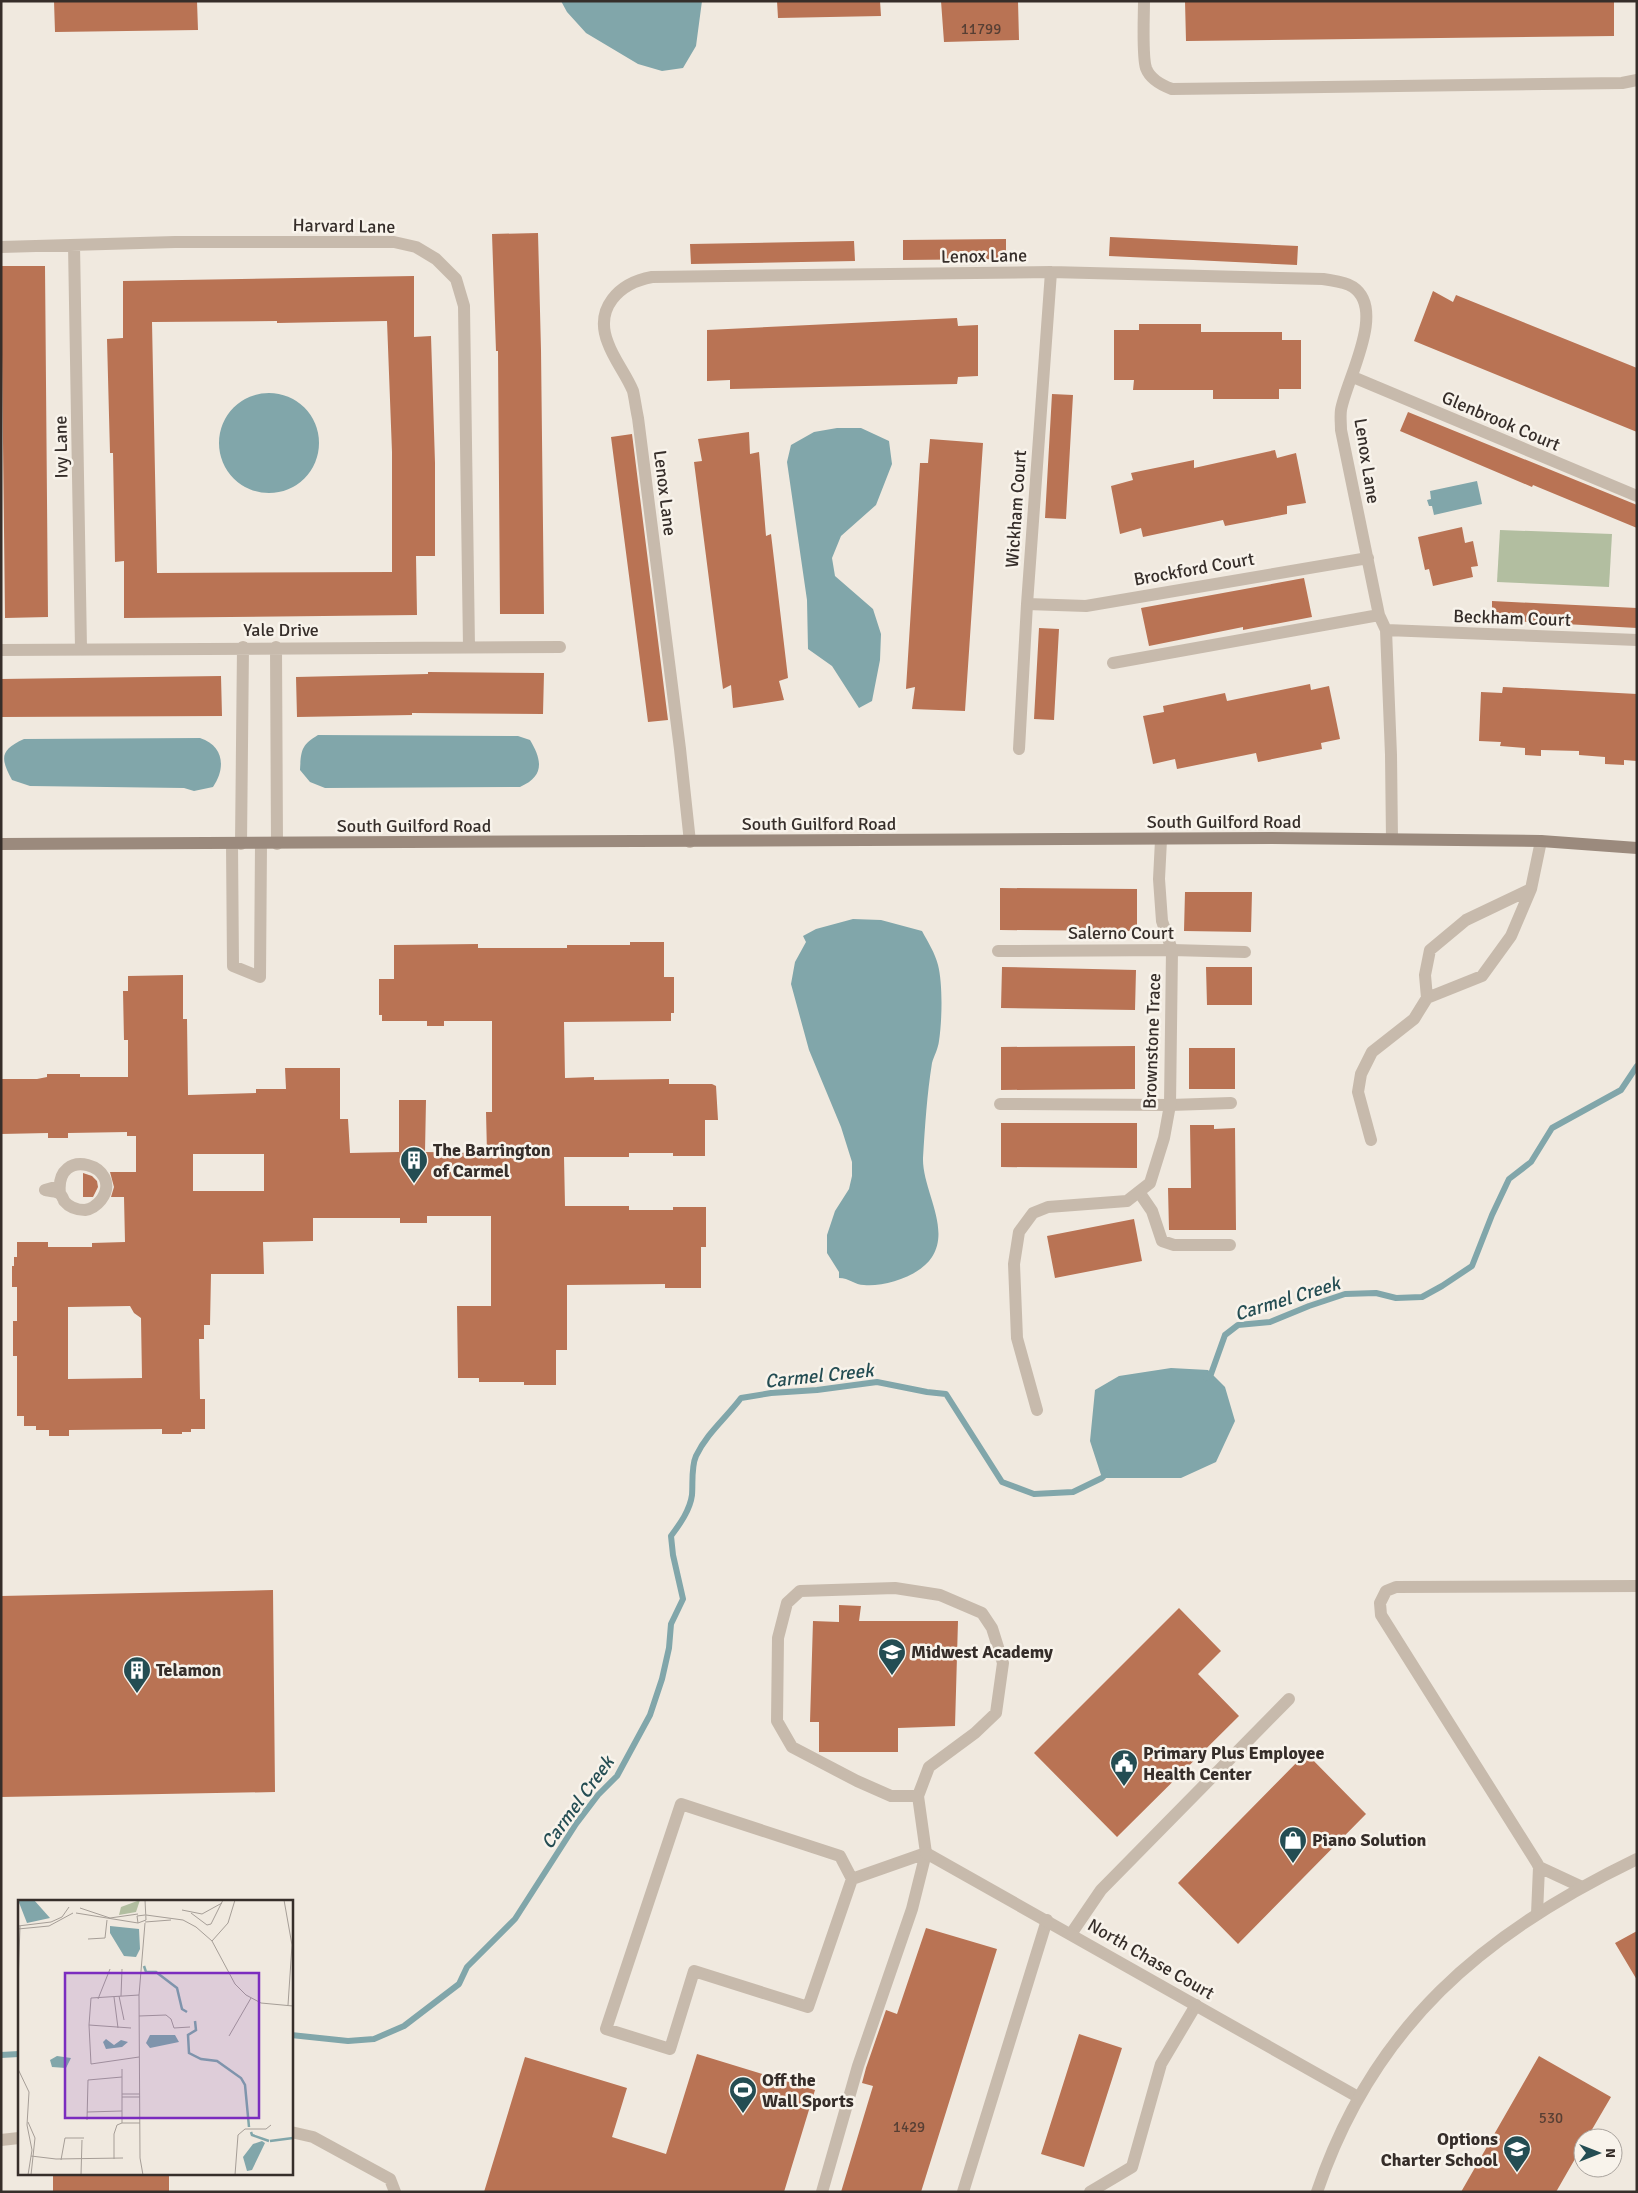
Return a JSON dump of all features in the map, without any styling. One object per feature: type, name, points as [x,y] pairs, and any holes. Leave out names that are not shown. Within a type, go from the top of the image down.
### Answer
[{"type":"main road","name":"South Guilford Road","points":[[1,844],[1392,839],[1541,841],[1637,848]]},
{"type":"street","points":[[1144,1],[1146,67],[1152,77],[1162,86],[1172,89],[1622,83],[1637,80]]},
{"type":"street","name":"Harvard Lane","points":[[1,247],[175,242],[394,242],[416,247],[436,259],[456,279],[464,306],[469,647]]},
{"type":"street","name":"Ivy Lane","points":[[74,245],[81,648]]},
{"type":"street","name":"Lenox Lane","points":[[690,842],[678,730],[638,418],[633,392],[609,346],[605,332],[605,314],[612,298],[629,284],[652,277],[1051,272],[1288,277],[1341,282],[1353,287],[1360,294],[1366,305],[1366,328],[1353,377],[1341,410],[1341,430],[1379,615],[1386,630],[1392,839]]},
{"type":"street","name":"Wickham Court","points":[[1019,749],[1027,604],[1051,272]]},
{"type":"street","name":"Glenbrook Court","points":[[1353,377],[1637,496]]},
{"type":"street","name":"Brockford Court","points":[[1027,604],[1086,606],[1368,558]]},
{"type":"street","points":[[1113,663],[1379,615]]},
{"type":"street","name":"Beckham Court","points":[[1386,630],[1637,640]]},
{"type":"street","points":[[276,647],[277,844]]},
{"type":"street","name":"Yale Drive","points":[[1,650],[81,648],[560,647]]},
{"type":"street","points":[[242,648],[233,966],[260,977],[261,844]]},
{"type":"street","name":"Brownstone Trace","points":[[1037,1410],[1016,1338],[1014,1264],[1019,1232],[1033,1213],[1048,1207],[1127,1201],[1150,1183],[1164,1138],[1170,1105],[1172,950],[1162,921],[1159,879],[1161,840]]},
{"type":"street","points":[[1371,1140],[1358,1092],[1361,1074],[1372,1052],[1414,1020],[1428,998],[1482,976],[1511,936],[1531,889],[1541,841]]},
{"type":"street","points":[[1428,998],[1425,975],[1430,950],[1466,920],[1531,889]]},
{"type":"street","name":"Salerno Court","points":[[998,951],[1172,950],[1245,952]]},
{"type":"street","points":[[1000,1104],[1170,1105],[1231,1103]]},
{"type":"street","points":[[1139,1192],[1152,1211],[1162,1241],[1174,1245],[1230,1245]]},
{"type":"street","points":[[1582,1887],[1539,1867],[1381,1615],[1380,1603],[1386,1591],[1396,1587],[1637,1586]]},
{"type":"street","points":[[822,2192],[858,2066],[912,1909],[926,1853],[918,1796],[929,1767],[975,1733],[996,1713],[1003,1663],[992,1628],[982,1613],[940,1595],[895,1588],[800,1591],[787,1603],[778,1638],[777,1721],[792,1747],[857,1781],[891,1796],[918,1796]]},
{"type":"street","points":[[1071,1934],[1101,1890],[1289,1699]]},
{"type":"street","points":[[681,1804],[840,1856],[852,1879],[808,2007],[694,1970],[670,2049],[606,2030],[681,1804]]},
{"type":"street","points":[[852,1879],[926,1853]]},
{"type":"street","name":"North Chase Court","points":[[926,1853],[1358,2097]]},
{"type":"street","points":[[1317,2192],[1331,2151],[1358,2097],[1390,2047],[1428,2002],[1470,1962],[1537,1914],[1582,1887],[1637,1859]]},
{"type":"street","points":[[1537,1914],[1539,1867]]},
{"type":"street","points":[[963,2192],[1047,1920]]},
{"type":"street","points":[[1090,2192],[1132,2167],[1161,2064],[1196,2005]]},
{"type":"street","points":[[292,2132],[312,2137],[390,2178],[395,2192]]},
{"type":"street","points":[[1,2140],[18,2138]]},
{"type":"green space","points":[[1500,530],[1612,534],[1609,587],[1497,582]]},
{"type":"water","points":[[561,1],[702,1],[696,46],[683,68],[662,71],[638,64],[586,33],[567,12]]},
{"type":"water","points":[[269,393],[288,397],[304,408],[315,424],[319,443],[315,462],[304,478],[288,489],[269,493],[250,489],[234,478],[223,462],[219,443],[223,424],[234,408],[250,397]]},
{"type":"water","points":[[837,428],[861,428],[889,441],[892,464],[876,505],[841,536],[832,558],[835,576],[873,609],[881,634],[880,660],[872,701],[859,708],[832,666],[808,649],[807,600],[787,462],[791,445],[814,432]]},
{"type":"water","points":[[1477,481],[1482,504],[1434,515],[1432,506],[1429,506],[1427,500],[1431,499],[1430,491]]},
{"type":"water","points":[[318,735],[518,736],[530,740],[537,754],[539,767],[534,778],[520,787],[325,788],[310,782],[300,770],[305,745]]},
{"type":"water","points":[[200,738],[214,746],[218,752],[221,765],[213,787],[194,791],[184,788],[30,786],[12,780],[4,760],[6,751],[24,739]]},
{"type":"water","points":[[853,919],[881,920],[922,931],[937,961],[941,992],[940,1033],[930,1075],[923,1158],[924,1170],[937,1221],[937,1246],[926,1264],[911,1275],[892,1282],[872,1285],[861,1285],[839,1278],[839,1272],[827,1253],[827,1235],[835,1211],[849,1189],[852,1176],[852,1162],[841,1127],[809,1050],[791,984],[795,962],[806,942],[803,936],[816,929]]},
{"type":"water","points":[[1171,1368],[1208,1370],[1225,1387],[1235,1421],[1216,1462],[1181,1478],[1102,1478],[1090,1441],[1095,1390],[1119,1376]]},
{"type":"building","points":[[54,1],[197,1],[198,30],[55,32]]},
{"type":"building","points":[[777,1],[880,1],[881,16],[778,18]]},
{"type":"building","points":[[941,1],[1018,1],[1019,40],[944,42]]},
{"type":"building","points":[[1185,1],[1614,1],[1614,36],[1186,41]]},
{"type":"building","points":[[538,233],[544,614],[500,614],[498,351],[496,351],[492,234]]},
{"type":"building","points":[[1110,237],[1298,246],[1297,265],[1109,256]]},
{"type":"building","points":[[1006,239],[1006,259],[903,260],[903,240]]},
{"type":"building","points":[[854,241],[855,261],[691,264],[690,244]]},
{"type":"building","points":[[1,266],[45,266],[48,617],[5,618]]},
{"type":"building","points":[[414,276],[414,337],[431,336],[435,463],[435,556],[416,556],[417,615],[124,618],[124,561],[115,562],[113,453],[110,453],[107,339],[123,338],[123,281]],"holes":[[[277,321],[277,323],[387,321],[392,452],[392,572],[157,573],[152,322]]]},
{"type":"building","points":[[1433,291],[1453,302],[1456,295],[1637,368],[1637,432],[1414,341]]},
{"type":"building","points":[[957,318],[958,326],[978,325],[978,376],[958,377],[957,384],[730,389],[730,380],[707,381],[707,330]]},
{"type":"building","points":[[1139,324],[1201,324],[1201,332],[1282,332],[1282,340],[1301,340],[1301,389],[1279,389],[1279,399],[1213,399],[1213,390],[1133,390],[1134,380],[1114,380],[1114,330],[1139,330]]},
{"type":"building","points":[[1052,394],[1073,395],[1066,519],[1045,518]]},
{"type":"building","points":[[1408,412],[1637,505],[1637,528],[1533,485],[1532,487],[1400,431]]},
{"type":"building","points":[[749,432],[750,454],[759,452],[766,536],[771,534],[788,678],[779,681],[784,700],[733,708],[731,685],[723,689],[694,462],[702,461],[698,439]]},
{"type":"building","points":[[632,434],[668,720],[648,722],[611,437]]},
{"type":"building","points":[[930,439],[983,443],[965,711],[912,709],[915,687],[906,689],[920,463],[928,463]]},
{"type":"building","points":[[1275,450],[1277,458],[1296,453],[1306,503],[1287,506],[1287,514],[1225,526],[1223,520],[1143,537],[1141,528],[1120,534],[1111,486],[1133,480],[1131,473],[1194,460],[1194,468]]},
{"type":"building","points":[[1462,527],[1465,543],[1473,541],[1478,566],[1471,567],[1473,577],[1433,586],[1429,569],[1425,570],[1418,537]]},
{"type":"building","points":[[1304,578],[1312,617],[1243,630],[1243,627],[1149,646],[1141,608]]},
{"type":"building","points":[[1492,601],[1637,608],[1637,628],[1492,620]]},
{"type":"building","points":[[1039,628],[1059,629],[1054,720],[1034,719]]},
{"type":"building","points":[[428,672],[544,673],[543,714],[412,713],[412,715],[297,717],[296,677],[428,674]]},
{"type":"building","points":[[221,676],[222,716],[1,717],[1,679]]},
{"type":"building","points":[[1310,684],[1311,690],[1329,686],[1340,739],[1321,743],[1322,749],[1258,762],[1256,753],[1177,769],[1175,759],[1153,764],[1143,716],[1164,712],[1163,706],[1225,693],[1227,701]]},
{"type":"building","points":[[1503,687],[1637,694],[1637,761],[1624,760],[1624,765],[1605,764],[1605,757],[1579,755],[1579,751],[1541,750],[1541,756],[1525,755],[1525,748],[1500,746],[1501,742],[1479,741],[1481,692],[1502,693]]},
{"type":"building","points":[[1000,888],[1137,889],[1137,931],[1000,930]]},
{"type":"building","points":[[1185,892],[1252,892],[1251,932],[1184,931]]},
{"type":"building","name":"The Barrington of Carmel","points":[[630,942],[664,942],[664,977],[674,977],[674,1013],[671,1013],[671,1021],[564,1022],[565,1078],[594,1077],[594,1080],[669,1079],[669,1084],[712,1084],[716,1086],[718,1120],[705,1120],[705,1156],[673,1156],[673,1153],[629,1153],[629,1157],[564,1157],[565,1206],[629,1206],[629,1210],[673,1210],[673,1207],[706,1207],[706,1247],[701,1247],[701,1288],[665,1288],[665,1284],[567,1285],[567,1350],[556,1350],[556,1385],[524,1385],[524,1382],[479,1382],[479,1378],[458,1378],[457,1306],[491,1306],[491,1216],[427,1216],[427,1223],[400,1223],[400,1218],[313,1218],[313,1241],[263,1242],[264,1274],[211,1274],[210,1325],[204,1325],[204,1339],[199,1339],[200,1399],[205,1399],[205,1429],[191,1429],[191,1432],[182,1432],[182,1434],[162,1434],[162,1429],[69,1430],[69,1436],[49,1436],[49,1430],[36,1430],[36,1426],[24,1426],[24,1416],[17,1416],[17,1356],[13,1356],[13,1321],[17,1321],[17,1287],[12,1287],[12,1266],[14,1266],[14,1257],[17,1257],[17,1242],[48,1242],[48,1247],[92,1247],[92,1243],[125,1242],[124,1197],[111,1197],[114,1187],[110,1172],[136,1172],[136,1136],[127,1136],[127,1132],[68,1133],[68,1138],[48,1138],[48,1133],[1,1134],[1,1079],[37,1079],[47,1077],[47,1074],[80,1074],[80,1077],[128,1077],[128,1040],[124,1040],[123,991],[128,991],[128,976],[183,975],[183,1019],[187,1019],[188,1095],[256,1093],[256,1089],[286,1089],[285,1068],[340,1068],[340,1119],[348,1119],[350,1153],[399,1152],[399,1100],[426,1100],[425,1152],[487,1153],[486,1112],[492,1112],[492,1021],[444,1021],[444,1026],[427,1026],[427,1021],[382,1021],[382,1015],[379,1015],[379,979],[394,979],[394,945],[478,944],[478,948],[567,948],[567,945],[630,945]],"holes":[[[193,1154],[264,1154],[264,1191],[193,1191]],[[130,1306],[134,1313],[141,1318],[142,1378],[68,1379],[68,1307]]]},
{"type":"building","points":[[1002,967],[1136,970],[1135,1010],[1001,1008]]},
{"type":"building","points":[[1206,967],[1252,967],[1252,1005],[1207,1005]]},
{"type":"building","points":[[1135,1046],[1135,1089],[1001,1090],[1001,1047]]},
{"type":"building","points":[[1189,1048],[1235,1048],[1235,1089],[1189,1089]]},
{"type":"building","points":[[1001,1123],[1137,1123],[1137,1168],[1001,1167]]},
{"type":"building","points":[[1190,1125],[1214,1125],[1214,1129],[1235,1128],[1236,1230],[1169,1230],[1168,1188],[1191,1188]]},
{"type":"building","points":[[83,1173],[92,1176],[97,1181],[98,1187],[93,1197],[83,1197]]},
{"type":"building","points":[[1134,1219],[1142,1261],[1055,1278],[1047,1236]]},
{"type":"building","name":"Telamon","points":[[273,1590],[275,1792],[1,1797],[1,1596]]},
{"type":"building","points":[[839,1605],[861,1606],[859,1621],[958,1621],[955,1726],[898,1728],[898,1752],[819,1752],[819,1722],[810,1722],[813,1621],[839,1622]]},
{"type":"building","points":[[1179,1608],[1221,1651],[1198,1674],[1239,1716],[1117,1837],[1034,1753]]},
{"type":"building","points":[[1306,1753],[1366,1814],[1238,1944],[1178,1883]]},
{"type":"building","points":[[926,1928],[997,1949],[921,2192],[841,2192],[873,2086],[862,2083],[866,2068],[886,2010],[897,2014]]},
{"type":"building","points":[[1637,1931],[1637,1980],[1615,1943]]},
{"type":"building","points":[[1079,2034],[1122,2048],[1084,2167],[1041,2154]]},
{"type":"building","name":"Off the Wall Sports","points":[[697,2054],[815,2090],[784,2192],[484,2192],[525,2057],[627,2088],[612,2137],[666,2154]]},
{"type":"building","points":[[1539,2056],[1611,2097],[1593,2128],[1573,2128],[1573,2162],[1556,2192],[1461,2192]]},
{"type":"building","points":[[53,2176],[169,2176],[169,2192],[53,2192]]},
{"type":"waterway","name":"Carmel Creek","points":[[1206,1378],[1211,1374],[1225,1335],[1238,1325],[1270,1322],[1345,1294],[1376,1293],[1396,1298],[1422,1297],[1472,1266],[1492,1215],[1509,1179],[1531,1162],[1552,1128],[1621,1090],[1637,1066]]},
{"type":"waterway","name":"Carmel Creek","points":[[292,2035],[348,2041],[374,2039],[404,2026],[459,1984],[467,1967],[515,1919],[576,1824],[598,1795],[617,1776],[650,1715],[662,1679],[669,1648],[671,1624],[683,1599],[673,1555],[671,1536],[684,1517],[691,1501],[694,1460],[711,1433],[741,1398],[877,1382],[946,1394],[1002,1482],[1034,1494],[1073,1492],[1102,1478],[1107,1473]]},
{"type":"waterway","name":"Carmel Creek","points":[[1,2055],[18,2054]]},
{"type":"place","name":"The Barrington of Carmel","points":[[414,1184]]},
{"type":"place","name":"Midwest Academy","points":[[892,1676]]},
{"type":"place","name":"Telamon","points":[[137,1694]]},
{"type":"place","name":"Primary Plus Employee Health Center","points":[[1124,1787]]},
{"type":"place","name":"Piano Solution","points":[[1293,1864]]},
{"type":"place","name":"Off the Wall Sports","points":[[743,2114]]},
{"type":"place","name":"Options Charter School","points":[[1517,2173]]}]
